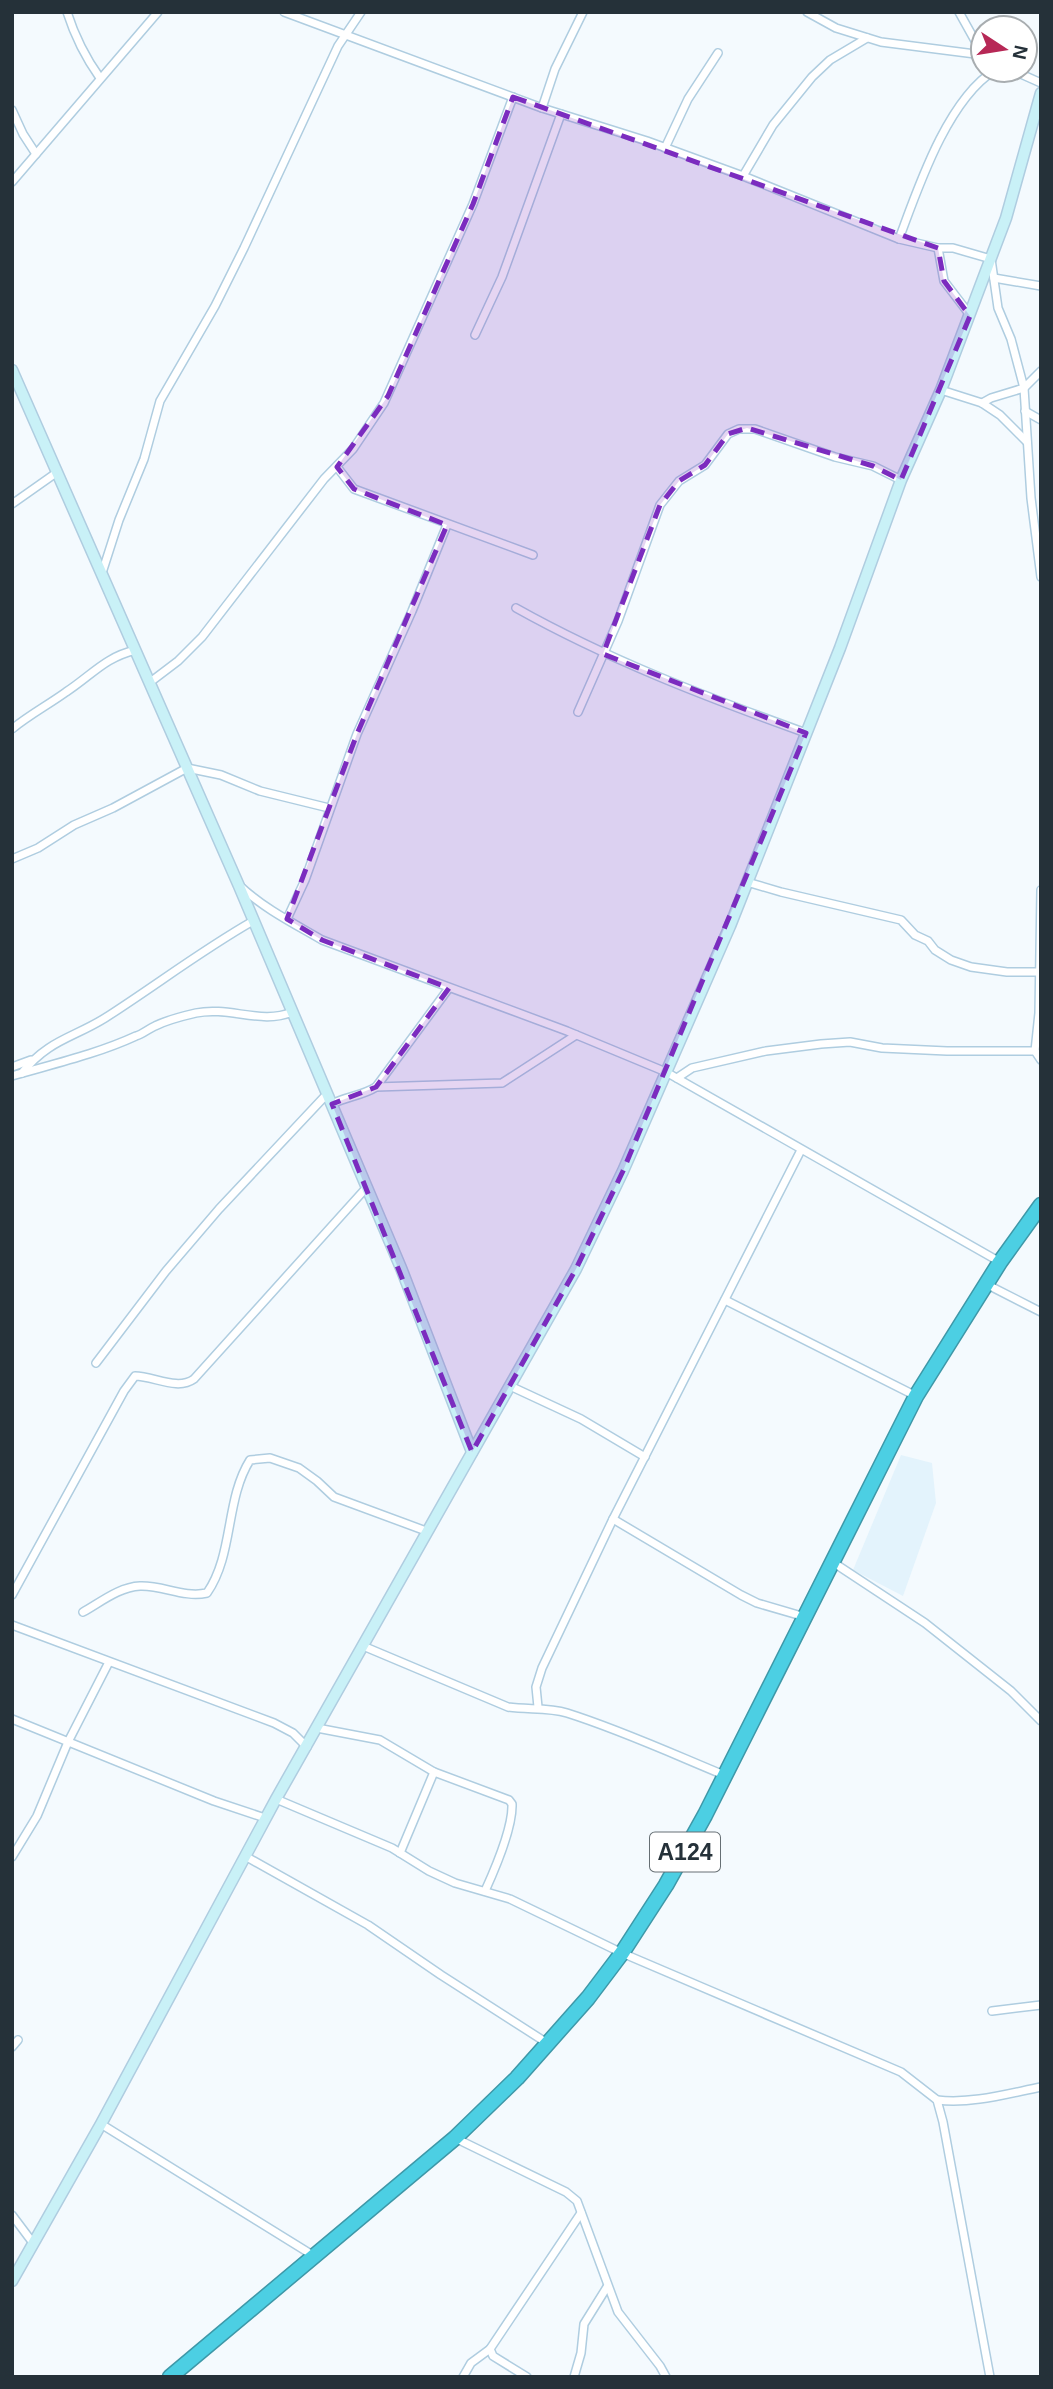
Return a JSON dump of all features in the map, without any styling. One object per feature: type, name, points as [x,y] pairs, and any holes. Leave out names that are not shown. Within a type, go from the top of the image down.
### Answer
[{"type":"highway","name":"A124","points":[[170,2377],[455,2138],[517,2078],[588,1998],[666,1885],[834,1563],[916,1396],[1000,1262],[1041,1205]]},
{"type":"main road","points":[[12,2281],[101,2124],[265,1818],[576,1269],[672,1075],[806,733],[901,480],[970,316],[1006,218],[1041,93]]},
{"type":"main road","points":[[12,370],[103,573],[367,1187],[449,1388],[472,1452]]},
{"type":"street","points":[[67,12],[73,33],[100,78]]},
{"type":"street","points":[[12,182],[158,12]]},
{"type":"street","points":[[284,12],[542,108],[743,176],[899,239],[938,248],[953,248],[991,259],[998,308],[1011,339],[1024,388],[1041,577]]},
{"type":"street","points":[[103,573],[119,520],[150,442],[160,401],[215,306],[344,35],[361,12]]},
{"type":"street","points":[[542,108],[555,69],[583,12]]},
{"type":"street","points":[[807,12],[836,28],[881,42],[983,55],[959,12]]},
{"type":"street","points":[[743,176],[773,125],[812,77],[830,60],[867,38]]},
{"type":"street","points":[[665,148],[682,108],[718,53]]},
{"type":"street","points":[[899,239],[944,132],[960,105],[981,84]]},
{"type":"street","points":[[149,684],[178,662],[202,636],[239,591],[260,559],[353,449],[388,396],[473,204],[513,97]]},
{"type":"street","points":[[12,110],[36,154]]},
{"type":"street","points":[[475,335],[502,277],[561,114]]},
{"type":"street","points":[[938,248],[944,281],[970,316]]},
{"type":"street","points":[[994,278],[1041,286]]},
{"type":"street","points":[[982,403],[1024,388],[1041,371]]},
{"type":"street","points":[[941,390],[982,403],[1000,415],[1027,443]]},
{"type":"street","points":[[1025,411],[1041,420]]},
{"type":"street","points":[[578,712],[648,543],[660,505],[679,481],[705,465],[728,434],[739,429],[755,429],[835,457],[873,466],[901,480]]},
{"type":"street","points":[[337,467],[354,488],[533,555]]},
{"type":"street","points":[[12,504],[57,472]]},
{"type":"street","points":[[287,919],[305,880],[357,734],[447,525]]},
{"type":"street","points":[[516,608],[603,654],[696,694],[806,733]]},
{"type":"street","points":[[12,729],[66,693],[104,662],[117,654],[136,650]]},
{"type":"street","points":[[12,859],[38,848],[74,825],[187,768],[221,775],[260,791],[329,808]]},
{"type":"street","points":[[747,881],[781,892],[901,920],[915,935],[928,941],[939,953],[971,967],[1007,972],[1038,972]]},
{"type":"street","points":[[239,886],[271,912],[322,940],[576,1035],[672,1075],[1000,1262]]},
{"type":"street","points":[[1041,890],[1039,1013],[1035,1051],[1041,1060]]},
{"type":"street","points":[[22,1074],[32,1060],[47,1047],[102,1020],[213,944],[253,921]]},
{"type":"street","points":[[96,1363],[166,1271],[219,1209],[329,1099],[363,1095],[376,1087],[449,988]]},
{"type":"street","points":[[12,1076],[97,1050],[136,1036],[156,1025],[200,1012],[221,1010],[268,1018],[292,1012]]},
{"type":"street","points":[[376,1087],[502,1083],[576,1035]]},
{"type":"street","points":[[672,1075],[766,1051],[850,1042],[882,1048],[1035,1051]]},
{"type":"street","points":[[12,1067],[32,1060]]},
{"type":"street","points":[[538,1707],[536,1687],[542,1668],[613,1520],[801,1150]]},
{"type":"street","points":[[12,1595],[124,1391],[135,1376],[146,1376],[180,1385],[194,1379],[367,1187]]},
{"type":"street","points":[[986,1284],[1041,1312]]},
{"type":"street","points":[[724,1300],[916,1396]]},
{"type":"street","points":[[510,1386],[581,1419],[645,1457]]},
{"type":"street","points":[[83,1612],[121,1589],[140,1586],[193,1596],[206,1593],[215,1581],[240,1476],[250,1460],[270,1458],[299,1468],[334,1497],[426,1531]]},
{"type":"street","points":[[613,1520],[741,1595],[806,1617]]},
{"type":"street","points":[[834,1563],[925,1623],[1012,1691],[1041,1721]]},
{"type":"street","points":[[12,1625],[274,1723],[293,1733],[307,1746]]},
{"type":"street","points":[[363,1646],[508,1707],[538,1707],[566,1713],[724,1775]]},
{"type":"street","points":[[12,1857],[37,1816],[68,1742],[109,1662]]},
{"type":"street","points":[[12,1719],[214,1801],[265,1818]]},
{"type":"street","points":[[317,1728],[380,1740],[434,1772],[512,1804],[500,1856],[485,1891]]},
{"type":"street","points":[[400,1853],[434,1772]]},
{"type":"street","points":[[276,1799],[400,1853],[455,1883],[510,1899],[622,1952],[901,2072],[937,2100],[957,2102],[1041,2087]]},
{"type":"street","points":[[245,1856],[368,1925],[548,2043]]},
{"type":"street","points":[[992,2011],[1041,2005]]},
{"type":"street","points":[[12,2047],[18,2040]]},
{"type":"street","points":[[937,2100],[990,2377]]},
{"type":"street","points":[[101,2124],[314,2256]]},
{"type":"street","points":[[455,2138],[566,2192],[577,2201],[618,2312],[666,2377]]},
{"type":"street","points":[[463,2377],[471,2363],[490,2349],[581,2213]]},
{"type":"street","points":[[12,2216],[33,2243]]},
{"type":"street","points":[[574,2377],[581,2353],[584,2323],[607,2287]]},
{"type":"street","points":[[490,2349],[493,2356],[527,2377]]},
{"type":"highlighted area","points":[[513,97],[938,248],[944,281],[970,316],[901,480],[873,466],[747,428],[728,434],[705,465],[679,481],[660,505],[603,654],[806,733],[623,1171],[576,1269],[472,1452],[332,1104],[376,1087],[449,988],[322,940],[287,919],[357,734],[447,525],[354,489],[337,467],[388,396],[473,204]]},
{"type":"shaded area","points":[[901,1455],[932,1463],[936,1503],[903,1596],[853,1570]]}]
